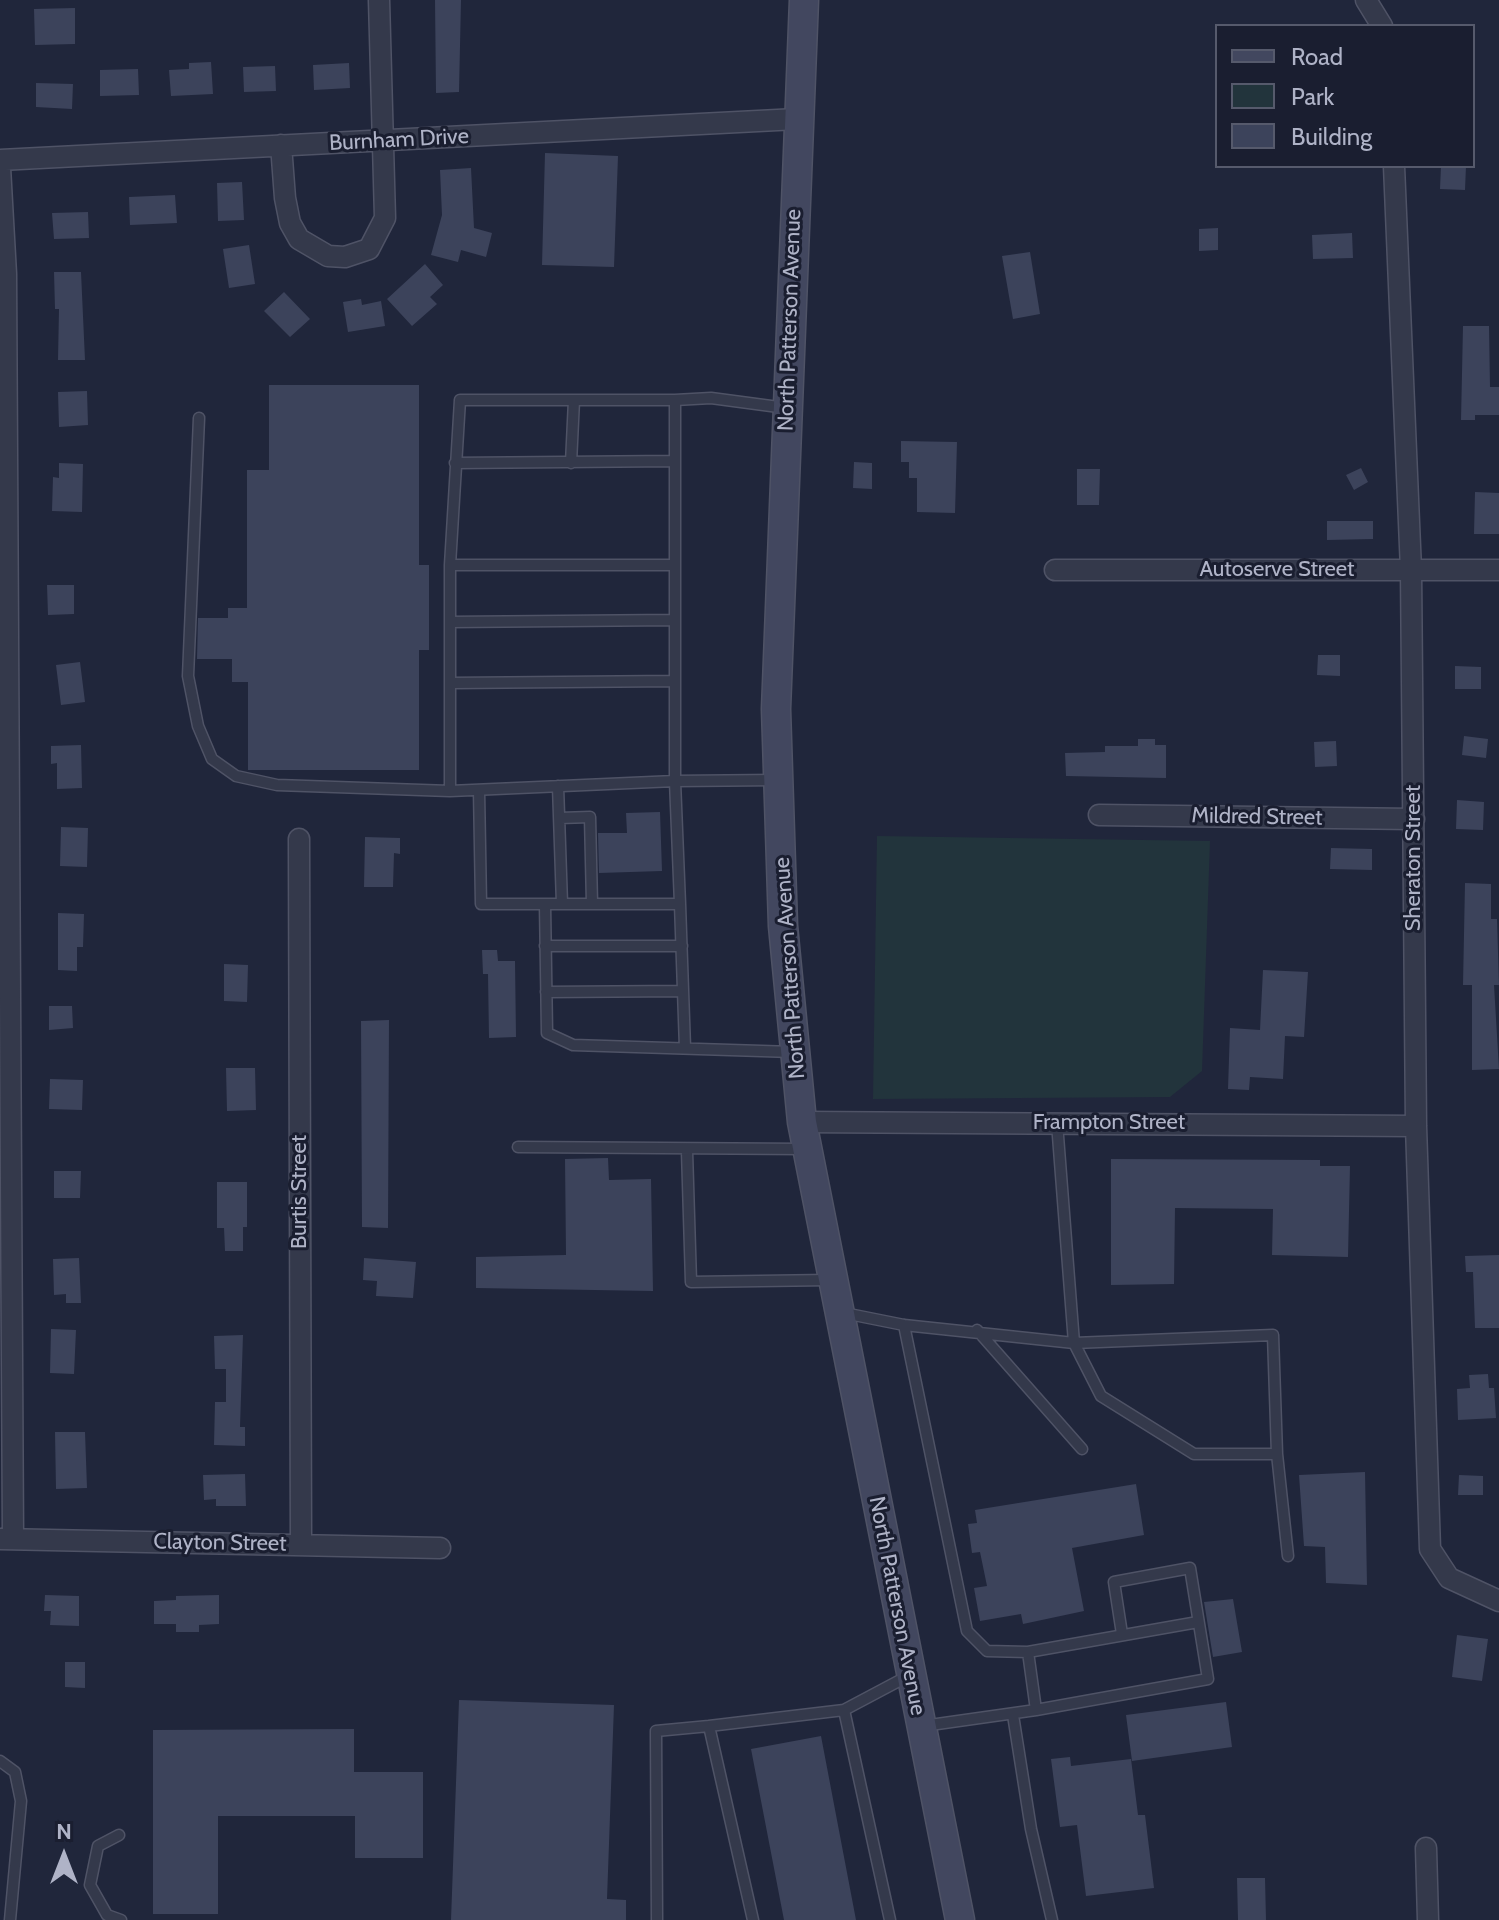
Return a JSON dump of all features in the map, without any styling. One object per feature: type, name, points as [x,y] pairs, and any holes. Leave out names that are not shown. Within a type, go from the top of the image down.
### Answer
[{"type":"main road","name":"North Patterson Avenue","points":[[804,0],[776,709],[783,926],[805,1135],[831,1280],[960,1920]]},
{"type":"street","points":[[281,145],[285,198],[290,223],[299,239],[320,254],[345,257],[369,249],[379,235],[385,218],[379,0]]},
{"type":"street","points":[[1367,1],[1381,24]]},
{"type":"street","name":"Burnham Drive","points":[[0,160],[797,119]]},
{"type":"street","points":[[0,167],[6,274],[6,1539]]},
{"type":"street","name":"Sheraton Street","points":[[1394,168],[1411,570],[1416,1126],[1430,1549],[1449,1578],[1499,1601]]},
{"type":"street","name":"Autoserve Street","points":[[1055,570],[1499,570]]},
{"type":"street","name":"Mildred Street","points":[[1099,815],[1414,819]]},
{"type":"street","name":"Burtis Street","points":[[299,839],[301,1544]]},
{"type":"street","name":"Frampton Street","points":[[805,1135],[1057,1123],[1416,1126]]},
{"type":"street","name":"Clayton Street","points":[[6,1539],[440,1548]]},
{"type":"street","points":[[1426,1848],[1428,1920]]},
{"type":"lane","points":[[450,791],[450,565],[460,400],[711,398],[787,408]]},
{"type":"lane","points":[[571,463],[574,400]]},
{"type":"lane","points":[[675,400],[675,781],[685,1048]]},
{"type":"lane","points":[[199,418],[188,676],[198,726],[212,759],[236,776],[277,785],[450,791],[675,781],[778,780]]},
{"type":"lane","points":[[455,463],[673,461]]},
{"type":"lane","points":[[450,565],[674,565]]},
{"type":"lane","points":[[450,622],[674,620]]},
{"type":"lane","points":[[452,683],[674,681]]},
{"type":"lane","points":[[558,786],[562,904]]},
{"type":"lane","points":[[479,790],[481,904],[680,904]]},
{"type":"lane","points":[[560,818],[590,817],[592,904]]},
{"type":"lane","points":[[545,904],[547,1033],[573,1045],[795,1052]]},
{"type":"lane","points":[[545,946],[682,946]]},
{"type":"lane","points":[[546,992],[683,991]]},
{"type":"lane","points":[[1057,1123],[1074,1343],[1101,1396],[1194,1454],[1277,1454]]},
{"type":"lane","points":[[518,1147],[687,1151],[805,1135]]},
{"type":"lane","points":[[687,1151],[691,1282],[831,1280]]},
{"type":"lane","points":[[838,1312],[904,1325],[977,1330],[1074,1343],[1273,1335],[1277,1454],[1288,1556]]},
{"type":"lane","points":[[904,1325],[967,1631],[987,1651],[1028,1652],[1198,1622]]},
{"type":"lane","points":[[977,1330],[1082,1449]]},
{"type":"lane","points":[[921,1726],[1013,1715],[1208,1679],[1190,1568],[1114,1582],[1122,1634]]},
{"type":"lane","points":[[1028,1652],[1036,1710]]},
{"type":"lane","points":[[657,1920],[656,1731],[844,1710],[910,1675]]},
{"type":"lane","points":[[844,1710],[890,1920]]},
{"type":"lane","points":[[1013,1715],[1031,1829],[1052,1920]]},
{"type":"lane","points":[[709,1726],[753,1920]]},
{"type":"lane","points":[[0,1761],[15,1772],[21,1801],[6,1904],[10,1920]]},
{"type":"lane","points":[[119,1835],[98,1846],[90,1885],[107,1915],[121,1920]]},
{"type":"green space","points":[[877,836],[1210,841],[1202,1071],[1170,1097],[873,1099]]},
{"type":"building","points":[[435,0],[461,0],[459,92],[436,93]]},
{"type":"building","points":[[75,8],[75,44],[35,45],[34,9]]},
{"type":"building","points":[[211,62],[213,94],[171,96],[169,70],[189,69],[189,63]]},
{"type":"building","points":[[349,63],[350,88],[314,90],[313,65]]},
{"type":"building","points":[[275,66],[276,91],[244,92],[243,67]]},
{"type":"building","points":[[138,69],[139,95],[100,96],[100,70]]},
{"type":"building","points":[[36,83],[73,84],[72,109],[36,107]]},
{"type":"building","points":[[545,153],[618,156],[614,267],[542,265]]},
{"type":"building","points":[[471,168],[474,228],[492,233],[486,257],[461,250],[458,262],[431,255],[442,215],[440,170]]},
{"type":"building","points":[[1441,168],[1466,168],[1465,190],[1440,189]]},
{"type":"building","points":[[242,182],[244,220],[218,221],[217,183]]},
{"type":"building","points":[[175,195],[177,223],[130,225],[129,197]]},
{"type":"building","points":[[88,212],[89,238],[54,239],[52,213]]},
{"type":"building","points":[[1218,228],[1218,250],[1199,251],[1199,229]]},
{"type":"building","points":[[1352,233],[1353,258],[1313,259],[1312,235]]},
{"type":"building","points":[[249,245],[255,284],[229,288],[223,249]]},
{"type":"building","points":[[1030,252],[1040,314],[1013,319],[1002,256]]},
{"type":"building","points":[[425,264],[443,285],[430,297],[437,304],[412,326],[387,299]]},
{"type":"building","points":[[54,272],[81,272],[85,360],[58,360],[59,309],[55,309]]},
{"type":"building","points":[[284,292],[310,319],[290,337],[264,311]]},
{"type":"building","points":[[361,299],[362,305],[381,301],[385,326],[348,332],[343,302]]},
{"type":"building","points":[[1463,326],[1489,326],[1490,387],[1499,387],[1499,415],[1475,415],[1475,420],[1461,420]]},
{"type":"building","points":[[269,385],[419,385],[419,565],[429,565],[429,650],[419,650],[419,770],[248,770],[248,682],[232,682],[232,659],[197,659],[198,618],[228,618],[228,608],[247,608],[247,470],[269,470]]},
{"type":"building","points":[[87,391],[88,425],[59,427],[58,392]]},
{"type":"building","points":[[901,441],[957,442],[955,513],[917,512],[917,478],[909,478],[909,462],[901,462]]},
{"type":"building","points":[[854,462],[872,463],[872,489],[853,488]]},
{"type":"building","points":[[59,463],[83,464],[82,512],[52,511],[53,477],[59,478]]},
{"type":"building","points":[[1361,468],[1368,482],[1354,490],[1346,475]]},
{"type":"building","points":[[1077,469],[1100,469],[1099,505],[1077,505]]},
{"type":"building","points":[[1475,492],[1499,493],[1499,534],[1474,534]]},
{"type":"building","points":[[1327,521],[1373,521],[1373,539],[1327,540]]},
{"type":"building","points":[[47,585],[74,585],[74,614],[48,615]]},
{"type":"building","points":[[1318,655],[1340,655],[1340,676],[1317,675]]},
{"type":"building","points":[[80,662],[85,702],[61,705],[56,665]]},
{"type":"building","points":[[1455,666],[1481,667],[1481,689],[1455,689]]},
{"type":"building","points":[[1464,736],[1488,739],[1486,758],[1462,755]]},
{"type":"building","points":[[1138,739],[1155,739],[1155,745],[1166,745],[1166,778],[1066,776],[1065,753],[1105,752],[1105,746],[1138,746]]},
{"type":"building","points":[[1336,741],[1337,766],[1315,767],[1314,742]]},
{"type":"building","points":[[81,745],[82,788],[57,789],[57,763],[51,764],[51,746]]},
{"type":"building","points":[[1457,800],[1484,802],[1483,830],[1456,829]]},
{"type":"building","points":[[660,812],[662,871],[599,873],[598,833],[627,833],[626,813]]},
{"type":"building","points":[[61,827],[88,828],[87,867],[60,866]]},
{"type":"building","points":[[365,837],[400,838],[400,854],[394,853],[393,887],[364,887]]},
{"type":"building","points":[[1331,848],[1372,849],[1372,870],[1330,869]]},
{"type":"building","points":[[1465,883],[1491,884],[1491,919],[1497,919],[1499,985],[1494,985],[1499,1069],[1472,1070],[1472,985],[1463,985]]},
{"type":"building","points":[[58,913],[84,914],[83,947],[77,947],[77,971],[58,970]]},
{"type":"building","points":[[482,950],[497,950],[498,961],[515,961],[516,1037],[489,1038],[488,974],[483,974]]},
{"type":"building","points":[[224,964],[248,965],[247,1002],[224,1001]]},
{"type":"building","points":[[1263,970],[1308,972],[1304,1037],[1285,1036],[1283,1079],[1250,1077],[1249,1090],[1228,1089],[1230,1028],[1260,1030]]},
{"type":"building","points":[[49,1006],[72,1006],[73,1028],[49,1030]]},
{"type":"building","points":[[389,1020],[388,1228],[362,1227],[361,1021]]},
{"type":"building","points":[[226,1068],[255,1068],[256,1110],[227,1111]]},
{"type":"building","points":[[50,1079],[83,1080],[82,1110],[49,1109]]},
{"type":"building","points":[[608,1158],[609,1180],[651,1179],[653,1291],[476,1288],[476,1257],[566,1255],[565,1159]]},
{"type":"building","points":[[1111,1159],[1320,1160],[1320,1166],[1350,1166],[1348,1257],[1272,1255],[1273,1209],[1175,1208],[1174,1284],[1111,1285]]},
{"type":"building","points":[[54,1171],[81,1171],[80,1198],[54,1198]]},
{"type":"building","points":[[217,1182],[247,1182],[247,1227],[243,1227],[243,1251],[225,1251],[224,1228],[217,1228]]},
{"type":"building","points":[[1499,1255],[1499,1328],[1475,1328],[1473,1272],[1466,1272],[1465,1256]]},
{"type":"building","points":[[79,1258],[81,1303],[66,1303],[66,1294],[54,1295],[53,1259]]},
{"type":"building","points":[[364,1258],[416,1262],[413,1298],[376,1296],[377,1281],[363,1280]]},
{"type":"building","points":[[51,1329],[76,1330],[74,1374],[50,1373]]},
{"type":"building","points":[[243,1335],[240,1427],[245,1427],[245,1446],[214,1445],[215,1402],[226,1402],[226,1369],[215,1369],[214,1336]]},
{"type":"building","points":[[1488,1374],[1489,1388],[1494,1388],[1496,1418],[1458,1420],[1457,1389],[1470,1388],[1469,1375]]},
{"type":"building","points":[[55,1432],[85,1432],[87,1488],[56,1489]]},
{"type":"building","points":[[1365,1472],[1367,1585],[1326,1583],[1325,1547],[1304,1546],[1299,1475]]},
{"type":"building","points":[[245,1474],[246,1506],[216,1506],[216,1499],[204,1500],[203,1475]]},
{"type":"building","points":[[1459,1475],[1483,1476],[1483,1495],[1458,1495]]},
{"type":"building","points":[[1136,1484],[1144,1535],[1072,1548],[1084,1611],[1023,1624],[1021,1614],[980,1621],[974,1588],[987,1586],[980,1552],[972,1553],[968,1524],[977,1523],[975,1510]]},
{"type":"building","points":[[45,1595],[79,1596],[79,1626],[50,1625],[51,1611],[44,1611]]},
{"type":"building","points":[[219,1595],[219,1624],[199,1625],[199,1632],[176,1632],[176,1624],[154,1624],[154,1601],[176,1600],[176,1596]]},
{"type":"building","points":[[1233,1599],[1242,1652],[1213,1657],[1204,1602]]},
{"type":"building","points":[[1457,1635],[1488,1639],[1482,1681],[1452,1677]]},
{"type":"building","points":[[65,1662],[85,1662],[85,1688],[65,1687]]},
{"type":"building","points":[[459,1700],[614,1705],[607,1899],[626,1900],[626,1920],[451,1920]]},
{"type":"building","points":[[1226,1702],[1232,1747],[1132,1761],[1126,1715]]},
{"type":"building","points":[[354,1729],[354,1772],[423,1772],[423,1858],[355,1858],[355,1816],[218,1816],[218,1914],[153,1914],[153,1730]]},
{"type":"building","points":[[821,1736],[856,1920],[784,1920],[751,1749]]},
{"type":"building","points":[[1070,1757],[1071,1766],[1131,1759],[1138,1815],[1145,1815],[1154,1888],[1086,1896],[1077,1825],[1060,1827],[1051,1759]]},
{"type":"building","points":[[1237,1878],[1265,1878],[1266,1920],[1238,1920]]}]
